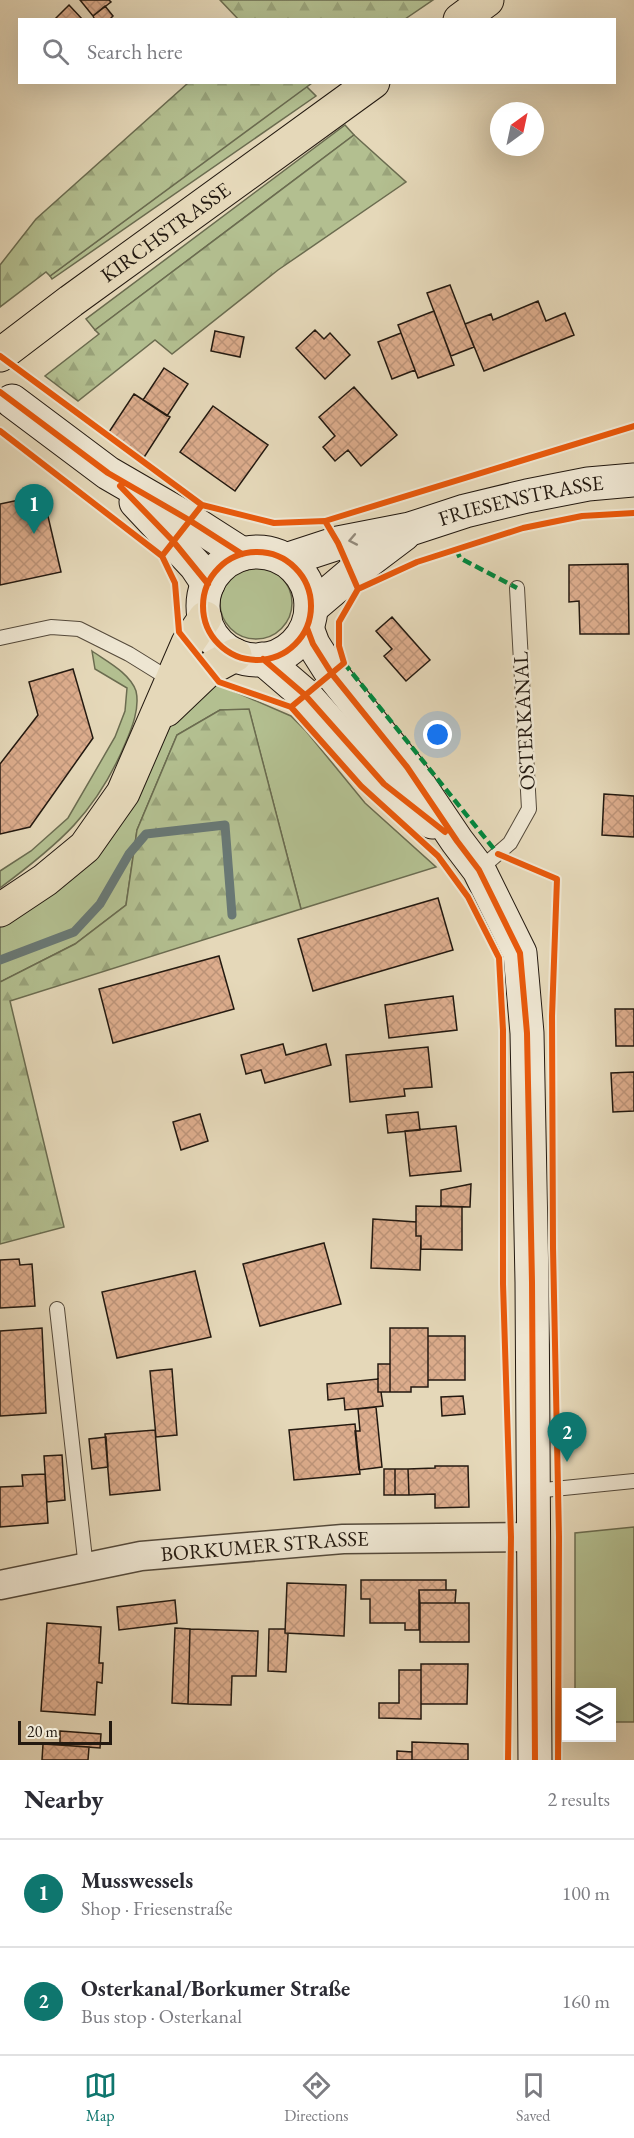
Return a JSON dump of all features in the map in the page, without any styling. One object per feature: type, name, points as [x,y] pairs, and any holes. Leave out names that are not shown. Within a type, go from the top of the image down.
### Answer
[{"type":"main road","points":[[463,18],[487,0]]},
{"type":"main road","name":"KIRCHSTRASSE","points":[[0,356],[71,301],[370,84]]},
{"type":"main road","points":[[12,401],[108,473],[242,554]]},
{"type":"main road","points":[[108,473],[173,541],[208,584]]},
{"type":"main road","name":"FRIESENSTRASSE","points":[[286,560],[338,543],[410,529],[465,511],[527,496],[588,484],[634,480]]},
{"type":"main road","name":"FRIESENSTRASSE","points":[[309,618],[351,574],[410,529]]},
{"type":"main road","points":[[457,842],[384,784],[305,695],[249,657],[222,646],[212,634],[205,618],[205,595],[208,584],[216,571],[228,561],[242,554],[257,552],[272,554],[286,560],[297,569],[310,594],[309,618],[314,644],[332,674],[406,766],[457,842],[479,870],[520,953],[527,1033],[535,1537],[535,1760]]},
{"type":"main road","points":[[0,910],[45,880],[85,848],[123,793],[155,723],[179,686],[188,643],[205,618]]},
{"type":"main road","points":[[179,686],[209,669],[249,657],[276,656],[289,650],[299,640],[309,618]]},
{"type":"street","name":"BORKUMER STRASSE","points":[[0,1585],[141,1556],[342,1539],[535,1537]]},
{"type":"lane","name":"OSTERKANAL","points":[[479,870],[510,843],[529,810],[517,588]]},
{"type":"lane","points":[[0,638],[51,627],[79,628],[129,654],[179,686]]},
{"type":"lane","points":[[57,1309],[86,1568]]},
{"type":"lane","points":[[534,1491],[634,1480]]},
{"type":"green space","points":[[220,0],[433,0],[406,18],[237,18]]},
{"type":"green space","points":[[187,84],[311,84],[50,276],[46,272],[0,307],[0,265],[36,219]]},
{"type":"green space","points":[[306,86],[316,96],[52,279],[50,276]]},
{"type":"green space","points":[[345,125],[354,135],[95,330],[86,319]]},
{"type":"green space","points":[[354,135],[406,182],[278,270],[172,354],[155,340],[78,401],[45,376],[99,334],[95,330]]},
{"type":"green space","points":[[256,567],[276,573],[286,583],[292,603],[286,623],[276,633],[256,639],[236,633],[226,623],[220,603],[226,583],[236,573]]},
{"type":"green space","points":[[92,651],[117,668],[129,679],[136,691],[135,718],[130,731],[102,789],[74,825],[40,857],[0,888],[0,871],[31,851],[68,818],[115,737],[125,711],[127,688],[95,669]]},
{"type":"green space","points":[[210,681],[291,716],[365,803],[436,867],[301,909],[249,710],[220,710],[177,735],[137,830],[126,905],[75,944],[0,982],[0,925],[152,764],[173,720]]},
{"type":"green space","points":[[249,709],[301,909],[10,1001],[64,1227],[0,1244],[0,982],[75,944],[126,905],[137,830],[177,735],[220,710]]},
{"type":"green space","points":[[634,1527],[634,1722],[616,1722],[616,1688],[575,1688],[575,1533]]},
{"type":"building","points":[[80,0],[109,0],[111,2],[93,16]]},
{"type":"building","points":[[69,5],[81,18],[56,18]]},
{"type":"building","points":[[105,6],[113,16],[94,18],[93,16]]},
{"type":"building","points":[[450,285],[474,347],[451,356],[427,293]]},
{"type":"building","points":[[538,301],[546,321],[565,313],[574,335],[484,371],[465,324],[491,314],[493,320]]},
{"type":"building","points":[[434,311],[454,365],[418,378],[398,325]]},
{"type":"building","points":[[315,330],[324,339],[330,333],[350,355],[325,379],[296,348]]},
{"type":"building","points":[[215,331],[244,337],[240,357],[211,351]]},
{"type":"building","points":[[401,333],[415,370],[392,379],[378,342]]},
{"type":"building","points":[[164,368],[188,384],[167,416],[143,400]]},
{"type":"building","points":[[354,387],[397,435],[361,466],[348,450],[335,461],[323,447],[335,436],[319,417]]},
{"type":"building","points":[[134,394],[170,417],[143,459],[107,435]]},
{"type":"building","points":[[213,406],[268,445],[235,491],[180,452]]},
{"type":"building","points":[[43,495],[61,572],[0,585],[0,504]]},
{"type":"building","points":[[628,564],[629,634],[580,634],[579,601],[569,602],[569,565]]},
{"type":"building","points":[[392,617],[430,660],[406,681],[384,656],[392,649],[376,631]]},
{"type":"building","points":[[73,669],[93,738],[30,827],[0,834],[0,764],[38,715],[29,682]]},
{"type":"building","points":[[604,794],[634,796],[634,837],[602,835]]},
{"type":"building","points":[[438,898],[453,950],[313,991],[298,939]]},
{"type":"building","points":[[219,956],[234,1009],[113,1043],[99,989]]},
{"type":"building","points":[[453,996],[457,1030],[389,1038],[385,1005]]},
{"type":"building","points":[[615,1009],[634,1009],[634,1046],[616,1046]]},
{"type":"building","points":[[283,1044],[286,1055],[326,1044],[331,1065],[265,1083],[261,1070],[246,1074],[241,1055]]},
{"type":"building","points":[[428,1047],[432,1087],[404,1089],[405,1096],[350,1102],[346,1055]]},
{"type":"building","points":[[634,1072],[634,1111],[613,1112],[611,1073]]},
{"type":"building","points":[[418,1112],[420,1130],[388,1133],[386,1115]]},
{"type":"building","points":[[200,1114],[208,1141],[181,1150],[173,1122]]},
{"type":"building","points":[[456,1126],[461,1171],[410,1176],[405,1131]]},
{"type":"building","points":[[471,1184],[470,1207],[441,1206],[441,1190]]},
{"type":"building","points":[[416,1206],[462,1207],[462,1250],[421,1249],[421,1236],[416,1236]]},
{"type":"building","points":[[373,1219],[416,1222],[416,1236],[421,1236],[420,1270],[371,1268]]},
{"type":"building","points":[[324,1243],[341,1304],[260,1326],[243,1264]]},
{"type":"building","points":[[19,1259],[20,1265],[32,1264],[35,1306],[0,1308],[0,1260]]},
{"type":"building","points":[[195,1271],[211,1337],[117,1358],[102,1292]]},
{"type":"building","points":[[42,1328],[46,1413],[0,1416],[0,1331]]},
{"type":"building","points":[[390,1328],[428,1328],[428,1387],[411,1387],[411,1392],[390,1392]]},
{"type":"building","points":[[428,1336],[465,1336],[465,1380],[428,1380]]},
{"type":"building","points":[[378,1364],[390,1364],[390,1392],[378,1392]]},
{"type":"building","points":[[172,1369],[177,1435],[156,1437],[150,1371]]},
{"type":"building","points":[[378,1379],[378,1392],[381,1392],[383,1406],[345,1410],[344,1398],[328,1400],[327,1384]]},
{"type":"building","points":[[463,1396],[465,1414],[442,1416],[441,1397]]},
{"type":"building","points":[[376,1407],[382,1467],[359,1470],[355,1431],[360,1431],[358,1409]]},
{"type":"building","points":[[355,1424],[360,1474],[294,1480],[289,1430]]},
{"type":"building","points":[[155,1430],[160,1490],[110,1495],[105,1434]]},
{"type":"building","points":[[106,1437],[108,1467],[92,1469],[89,1439]]},
{"type":"building","points":[[62,1455],[65,1500],[47,1502],[44,1456]]},
{"type":"building","points":[[435,1466],[468,1466],[469,1507],[435,1508],[435,1494],[409,1495],[408,1469],[435,1468]]},
{"type":"building","points":[[384,1469],[395,1469],[395,1495],[384,1495]]},
{"type":"building","points":[[395,1469],[408,1469],[409,1495],[395,1495]]},
{"type":"building","points":[[45,1474],[48,1523],[0,1527],[0,1487],[23,1486],[22,1475]]},
{"type":"building","points":[[361,1580],[446,1580],[446,1590],[419,1590],[419,1630],[405,1630],[405,1623],[370,1623],[370,1599],[361,1599]]},
{"type":"building","points":[[287,1583],[346,1585],[344,1636],[285,1633]]},
{"type":"building","points":[[419,1590],[456,1590],[455,1603],[420,1603]]},
{"type":"building","points":[[175,1600],[177,1623],[119,1630],[117,1607]]},
{"type":"building","points":[[420,1603],[469,1603],[469,1642],[420,1642]]},
{"type":"building","points":[[47,1623],[101,1627],[99,1663],[103,1663],[102,1683],[97,1682],[95,1715],[41,1711]]},
{"type":"building","points":[[175,1628],[190,1629],[188,1704],[172,1703]]},
{"type":"building","points":[[190,1629],[258,1631],[256,1676],[232,1676],[231,1705],[188,1704]]},
{"type":"building","points":[[269,1629],[285,1629],[285,1633],[288,1634],[286,1672],[268,1671]]},
{"type":"building","points":[[421,1664],[468,1664],[467,1704],[421,1704]]},
{"type":"building","points":[[399,1670],[421,1670],[421,1719],[379,1718],[379,1703],[399,1703]]},
{"type":"building","points":[[60,1731],[101,1734],[100,1748],[60,1745]]},
{"type":"building","points":[[412,1742],[468,1744],[468,1760],[412,1760]]},
{"type":"building","points":[[43,1744],[89,1747],[88,1760],[42,1760]]},
{"type":"building","points":[[397,1751],[412,1752],[412,1760],[397,1760]]},
{"type":"waterway","points":[[0,960],[74,932],[100,904],[129,854],[146,834],[225,825],[232,915]]},
{"type":"marked path","points":[[456,549],[460,558],[517,588]]},
{"type":"marked path","points":[[344,663],[498,854],[502,855]]},
{"type":"cycle path","points":[[0,356],[202,505]]},
{"type":"cycle path","points":[[0,392],[108,473],[242,554]]},
{"type":"cycle path","points":[[325,521],[634,426]]},
{"type":"cycle path","points":[[0,431],[162,556]]},
{"type":"cycle path","points":[[120,486],[173,541],[208,584]]},
{"type":"cycle path","points":[[358,589],[338,543],[325,521],[274,523],[202,505],[162,556],[175,583],[179,632],[219,682],[291,707],[344,663],[339,646],[339,622],[358,589],[417,562],[523,528],[582,516],[634,513]]},
{"type":"cycle path","points":[[257,552],[277,557],[295,568],[306,586],[311,606],[306,626],[295,644],[277,655],[257,660],[237,655],[219,644],[208,626],[203,606],[208,586],[219,568],[237,557],[257,552]]},
{"type":"cycle path","points":[[307,628],[313,644],[332,674],[407,767],[479,870],[520,953],[527,1033],[532,1282],[535,1760]]},
{"type":"cycle path","points":[[263,659],[305,695],[384,784],[445,832]]},
{"type":"cycle path","points":[[291,707],[361,786],[438,856],[468,897],[499,958],[503,1030],[503,1284],[511,1537],[508,1760]]},
{"type":"cycle path","points":[[498,854],[557,879],[552,1016],[553,1248],[559,1537],[558,1760]]},
{"type":"place","name":"Musswessels","points":[[34,534]]},
{"type":"place","name":"Osterkanal/Borkumer Straße","points":[[567,1462]]}]
